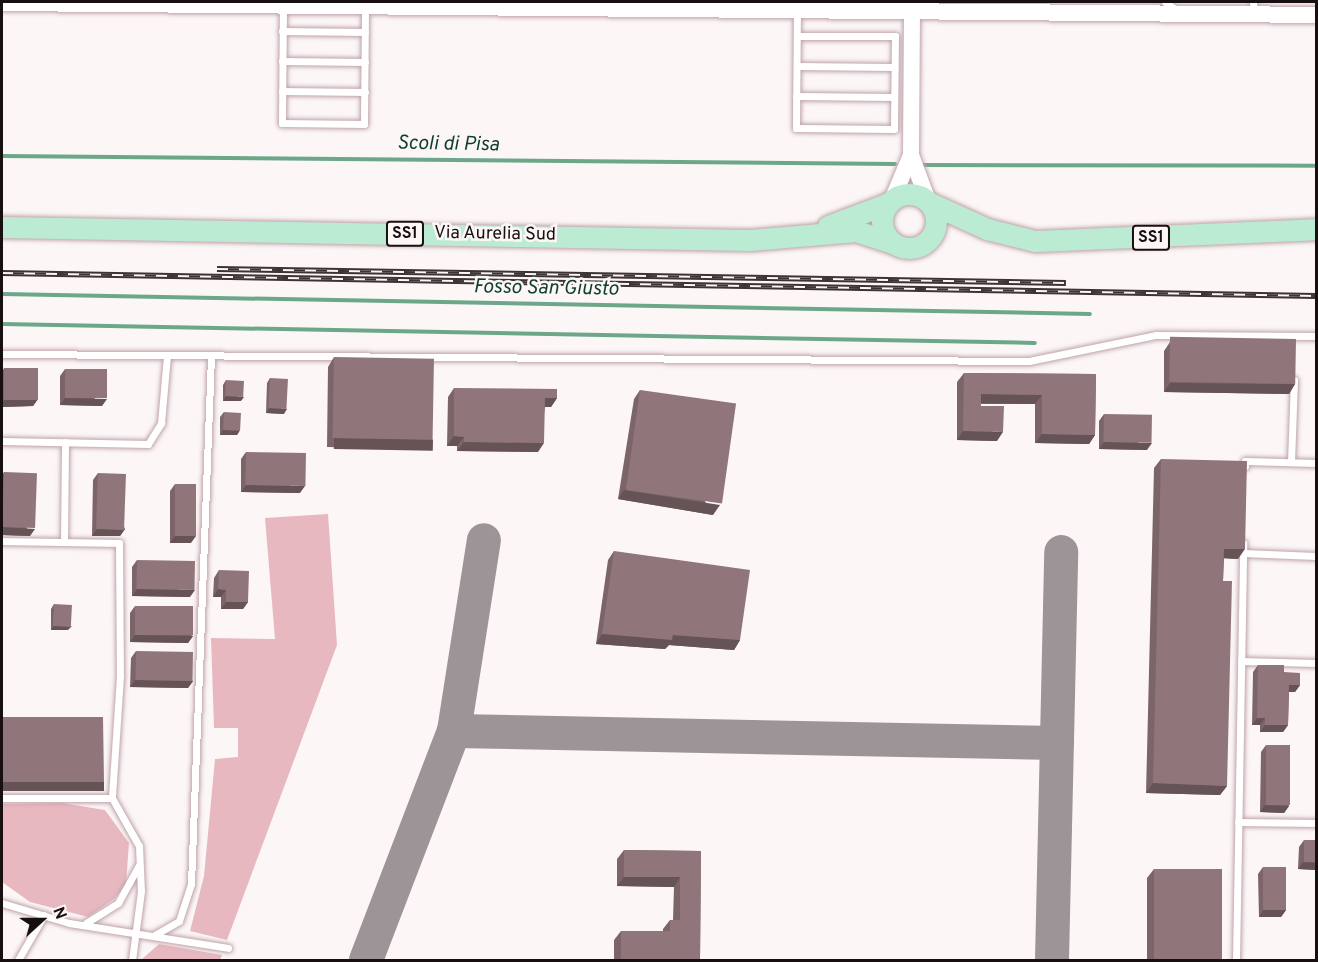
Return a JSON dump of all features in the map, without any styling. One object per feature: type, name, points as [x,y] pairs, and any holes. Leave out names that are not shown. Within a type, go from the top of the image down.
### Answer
[{"type":"main road","name":"SS1","points":[[808,234],[908,194],[987,229],[1046,241],[1317,229]]},
{"type":"main road","points":[[890,201],[882,225],[892,243]]},
{"type":"main road","points":[[925,244],[936,223],[929,202]]},
{"type":"main road","name":"Via Aurelia Sud","points":[[2,227],[750,240],[808,234]]},
{"type":"main road","name":"SS1","points":[[808,234],[867,231],[909,249],[961,231],[987,229]]},
{"type":"street","points":[[2,3],[327,3],[365,6],[512,4],[912,11],[1015,6],[1080,12],[1179,13],[1215,7],[1254,8],[1317,15]]},
{"type":"street","points":[[912,11],[911,155],[929,202]]},
{"type":"street","points":[[890,201],[911,155]]},
{"type":"lane","points":[[1080,12],[1094,2]]},
{"type":"lane","points":[[1165,2],[1179,13]]},
{"type":"lane","points":[[285,4],[282,31],[282,123],[364,124],[365,6]]},
{"type":"lane","points":[[797,10],[796,128],[894,129],[895,36],[797,36]]},
{"type":"lane","points":[[282,31],[365,32]]},
{"type":"lane","points":[[282,61],[365,62]]},
{"type":"lane","points":[[797,66],[894,67]]},
{"type":"lane","points":[[282,91],[364,92]]},
{"type":"lane","points":[[796,96],[894,97]]},
{"type":"lane","points":[[2,354],[1029,361],[1156,335],[1317,336]]},
{"type":"lane","points":[[1294,347],[1295,335]]},
{"type":"lane","points":[[153,936],[179,921],[191,884],[211,355]]},
{"type":"lane","points":[[2,441],[148,444],[161,423],[167,356]]},
{"type":"lane","points":[[1292,462],[1294,370]]},
{"type":"lane","points":[[64,542],[65,442]]},
{"type":"lane","points":[[1245,473],[1245,461],[1317,463]]},
{"type":"lane","points":[[1236,960],[1243,530]]},
{"type":"lane","points":[[2,541],[119,543],[112,798],[139,846],[138,933],[132,960]]},
{"type":"lane","points":[[1243,553],[1317,556]]},
{"type":"lane","points":[[1241,662],[1317,663]]},
{"type":"lane","points":[[2,798],[112,798]]},
{"type":"lane","points":[[1238,822],[1317,823]]},
{"type":"lane","points":[[84,924],[118,903],[140,864]]},
{"type":"lane","points":[[2,903],[84,924],[228,948]]},
{"type":"lane","points":[[18,960],[44,915]]},
{"type":"shaded area","points":[[328,514],[337,645],[227,940],[190,931],[204,876],[215,759],[238,757],[238,728],[214,728],[211,638],[275,639],[265,518]]},
{"type":"shaded area","points":[[62,803],[105,810],[129,843],[126,884],[114,899],[88,917],[30,902],[2,882],[2,804]]},
{"type":"shaded area","points":[[159,944],[222,955],[220,960],[141,960]]},
{"type":"building","points":[[1170,337],[1296,339],[1295,384],[1169,382]]},
{"type":"building","points":[[334,357],[434,359],[433,440],[333,438]]},
{"type":"building","points":[[4,368],[38,368],[38,400],[4,400]]},
{"type":"building","points":[[65,369],[107,369],[107,398],[65,398]]},
{"type":"building","points":[[964,373],[1096,374],[1095,435],[1042,434],[1042,395],[981,394],[981,406],[1004,406],[1003,432],[963,431]]},
{"type":"building","points":[[270,378],[288,379],[286,409],[268,408]]},
{"type":"building","points":[[226,380],[244,381],[243,397],[225,396]]},
{"type":"building","points":[[454,388],[557,389],[557,398],[545,398],[544,443],[464,442],[464,437],[454,436]]},
{"type":"building","points":[[640,390],[736,403],[722,504],[626,490]]},
{"type":"building","points":[[224,412],[241,413],[240,431],[223,430]]},
{"type":"building","points":[[1104,414],[1152,415],[1152,443],[1104,442]]},
{"type":"building","points":[[246,452],[306,453],[305,486],[245,485]]},
{"type":"building","points":[[1161,459],[1247,461],[1245,549],[1224,549],[1223,581],[1232,581],[1227,786],[1153,783]]},
{"type":"building","points":[[4,472],[37,473],[35,528],[2,527]]},
{"type":"building","points":[[98,473],[126,474],[124,530],[96,529]]},
{"type":"building","points":[[175,484],[196,484],[196,536],[175,536]]},
{"type":"building","points":[[614,551],[750,570],[740,640],[673,635],[672,640],[602,634]]},
{"type":"building","points":[[137,560],[195,561],[194,590],[136,589]]},
{"type":"building","points":[[219,570],[249,571],[248,602],[226,602],[226,590],[218,589]]},
{"type":"building","points":[[54,604],[72,605],[71,627],[53,626]]},
{"type":"building","points":[[135,606],[193,606],[193,635],[135,635]]},
{"type":"building","points":[[136,651],[193,652],[192,681],[135,680]]},
{"type":"building","points":[[1258,665],[1284,665],[1284,672],[1300,673],[1300,685],[1289,685],[1288,725],[1265,725],[1265,718],[1257,718]]},
{"type":"building","points":[[2,717],[103,717],[104,782],[2,782]]},
{"type":"building","points":[[1266,745],[1290,745],[1290,805],[1266,805]]},
{"type":"building","points":[[1304,840],[1316,840],[1316,862],[1304,862]]},
{"type":"building","points":[[624,850],[701,851],[700,960],[621,960],[621,931],[670,931],[670,920],[680,920],[680,877],[624,877]]},
{"type":"building","points":[[1263,867],[1286,867],[1286,910],[1263,910]]},
{"type":"building","points":[[1154,869],[1222,869],[1222,960],[1154,960]]},
{"type":"waterway","name":"Scoli di Pisa","points":[[2,156],[895,164]]},
{"type":"waterway","points":[[920,165],[1316,166]]},
{"type":"waterway","name":"Fosso San Giusto","points":[[2,294],[1090,314]]},
{"type":"waterway","points":[[2,324],[1035,343]]},
{"type":"taxiway","points":[[366,960],[454,731],[484,540]]},
{"type":"taxiway","points":[[1052,960],[1061,552]]},
{"type":"taxiway","points":[[454,731],[1057,743]]},
{"type":"railway","points":[[217,269],[1066,283]]},
{"type":"railway","points":[[2,273],[1316,296]]}]
